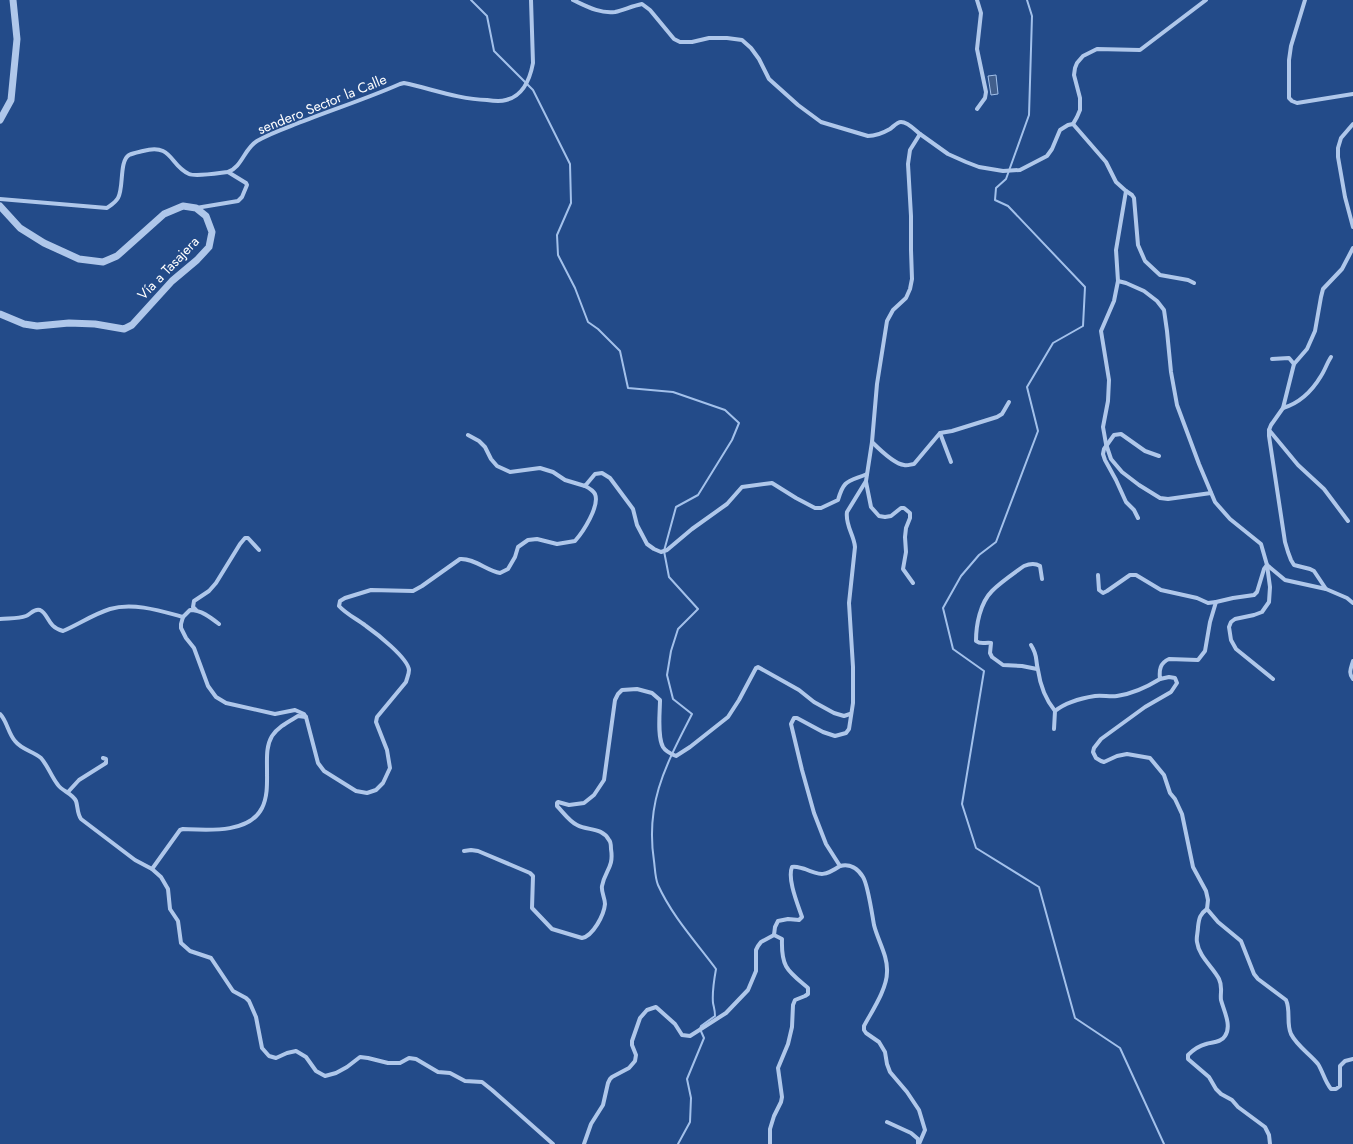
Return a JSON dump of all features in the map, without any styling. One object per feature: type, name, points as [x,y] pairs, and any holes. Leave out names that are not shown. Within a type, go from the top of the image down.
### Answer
[{"type":"street","points":[[0,120],[11,100],[17,39],[13,0]]},
{"type":"street","name":"sendero Sector la Calle","points":[[228,172],[234,170],[248,148],[257,141],[337,107],[369,97],[400,84],[409,84],[470,99],[498,101],[512,98],[525,87],[532,72],[531,0]]},
{"type":"street","points":[[573,0],[601,11],[614,12],[642,4],[650,10],[672,36],[680,42],[692,42],[715,38],[742,40],[759,58],[769,79],[820,122],[873,136],[899,122],[902,122],[910,126],[948,154],[979,167],[1003,171],[1020,170],[1050,153],[1060,130],[1073,124],[1077,117],[1080,104],[1080,98],[1074,76],[1075,68],[1083,56],[1097,48],[1140,50],[1206,0]]},
{"type":"street","points":[[977,109],[985,98],[986,92],[977,49],[981,13],[978,0]]},
{"type":"street","points":[[1305,0],[1290,46],[1289,98],[1297,103],[1353,94]]},
{"type":"street","points":[[1073,124],[1106,162],[1116,182],[1134,198],[1138,245],[1145,261],[1160,275],[1188,280],[1194,283]]},
{"type":"street","points":[[1353,124],[1341,138],[1338,148],[1338,157],[1345,197],[1353,227]]},
{"type":"street","points":[[913,583],[903,569],[906,552],[906,528],[910,518],[910,513],[904,508],[901,508],[892,516],[879,516],[871,507],[866,481],[872,442],[877,384],[884,350],[887,321],[893,310],[906,298],[912,279],[908,164],[910,150],[920,134]]},
{"type":"street","points":[[0,199],[107,208],[115,203],[119,197],[124,160],[128,155],[146,150],[160,149],[169,154],[181,169],[190,175],[228,172],[247,185],[240,200],[238,201],[196,208],[183,206],[164,214],[117,256],[103,262],[79,259],[44,243],[20,228],[0,206]]},
{"type":"street","points":[[1126,191],[1116,250],[1118,281],[1114,300],[1101,332],[1109,380],[1108,401],[1103,427],[1106,444],[1111,460],[1122,472],[1160,498],[1168,499],[1211,493]]},
{"type":"street","name":"Vía a Tasajera","points":[[0,314],[24,324],[37,326],[69,323],[124,329],[132,325],[172,281],[197,260],[209,247],[212,232],[206,216],[196,208]]},
{"type":"street","points":[[1284,408],[1294,364],[1307,349],[1315,331],[1323,289],[1342,269],[1353,248]]},
{"type":"street","points":[[1118,281],[1144,291],[1157,301],[1164,310],[1171,372],[1177,405],[1198,464],[1215,502],[1230,519],[1261,544],[1267,565],[1270,587],[1269,602],[1262,612],[1235,619],[1231,622],[1229,627],[1231,640],[1236,649],[1273,679]]},
{"type":"street","points":[[1326,589],[1314,571],[1297,566],[1291,560],[1285,542],[1269,430],[1277,415],[1284,408],[1302,399],[1319,379],[1331,357]]},
{"type":"street","points":[[1272,360],[1289,358],[1294,364]]},
{"type":"street","points":[[872,442],[897,463],[903,465],[914,464],[940,433],[952,431],[997,417],[1002,414],[1009,402]]},
{"type":"street","points":[[1269,430],[1298,465],[1324,489],[1348,521]]},
{"type":"street","points":[[940,433],[951,462]]},
{"type":"street","points":[[1138,518],[1134,510],[1126,502],[1105,460],[1103,454],[1106,444],[1114,436],[1121,434],[1145,451],[1159,456]]},
{"type":"street","points":[[219,624],[196,610],[190,610],[183,617],[181,624],[183,633],[194,648],[208,686],[216,697],[220,701],[275,714],[295,710],[304,714],[318,763],[324,771],[356,791],[367,793],[376,790],[383,783],[390,768],[388,750],[376,722],[377,717],[406,682],[409,669],[403,658],[367,627],[342,610],[339,606],[340,601],[344,598],[371,590],[413,591],[460,559],[465,558],[492,572],[500,573],[508,569],[515,557],[518,547],[528,540],[537,539],[557,544],[575,541],[585,530],[595,504],[596,494],[592,489],[565,480],[553,472],[540,468],[510,472],[497,466],[491,459],[485,447],[479,441],[468,435]]},
{"type":"street","points":[[585,486],[595,474],[602,473],[610,478],[633,508],[636,525],[642,537],[654,550],[661,552],[667,550],[692,529],[727,504],[742,487],[772,483],[809,506],[821,508],[838,500],[842,486],[846,483],[867,474]]},
{"type":"street","points":[[840,866],[826,844],[814,813],[791,724],[794,718],[797,718],[823,732],[835,736],[846,733],[850,729],[850,714],[853,703],[853,666],[849,603],[855,547],[846,518],[847,512],[866,481]]},
{"type":"street","points":[[196,610],[193,608],[194,601],[213,587],[245,538],[248,538],[259,550]]},
{"type":"street","points":[[1037,669],[1022,666],[1003,665],[992,657],[990,653],[991,643],[978,643],[976,641],[976,635],[977,624],[983,606],[987,597],[996,588],[1024,566],[1029,564],[1040,566],[1042,580]]},
{"type":"street","points":[[1267,565],[1285,580],[1326,589],[1347,598],[1353,603]]},
{"type":"street","points":[[1098,576],[1099,590],[1103,592],[1107,591],[1133,574],[1161,590],[1197,598],[1208,603],[1254,595],[1257,592],[1264,569],[1267,565]]},
{"type":"street","points":[[1160,679],[1159,669],[1164,661],[1169,659],[1195,661],[1202,656],[1205,651],[1210,622],[1216,602]]},
{"type":"street","points":[[0,619],[27,616],[34,610],[40,610],[56,630],[63,631],[111,608],[131,607],[156,610],[183,617]]},
{"type":"street","points":[[1031,645],[1037,656],[1037,669],[1048,700],[1055,712],[1054,729]]},
{"type":"street","points":[[1353,661],[1350,671],[1350,675],[1353,679]]},
{"type":"street","points":[[464,851],[478,851],[530,873],[533,876],[532,908],[548,926],[556,931],[582,938],[587,937],[604,914],[605,903],[601,889],[612,858],[610,841],[606,835],[599,830],[578,826],[557,806],[557,803],[569,805],[584,803],[594,796],[604,780],[615,700],[622,690],[637,688],[652,693],[660,700],[659,731],[662,746],[668,752],[676,756],[690,747],[728,717],[756,668],[758,667],[799,690],[814,702],[834,713],[844,716],[850,714]]},
{"type":"street","points":[[1055,712],[1062,706],[1095,696],[1116,696],[1142,688],[1160,679],[1169,677],[1175,678],[1177,683],[1171,692],[1145,707],[1101,740],[1094,748],[1093,752],[1096,758],[1101,762],[1127,754],[1150,758],[1164,774],[1170,793],[1182,814],[1193,867],[1206,891],[1208,900],[1207,909],[1199,918],[1196,940],[1200,951],[1222,987],[1221,999],[1226,1010],[1228,1028],[1223,1039],[1215,1043],[1205,1044],[1193,1049],[1188,1056],[1188,1059],[1209,1077],[1221,1094],[1232,1100],[1238,1107],[1265,1127],[1269,1135],[1270,1144]]},
{"type":"street","points":[[0,714],[11,736],[16,742],[39,756],[45,763],[58,786],[68,792],[76,801],[78,815],[81,819],[135,860],[152,869],[161,877],[168,889],[170,909],[178,921],[181,943],[190,951],[211,958],[233,991],[249,1001],[256,1017],[262,1048],[268,1056],[276,1058],[287,1053],[296,1052],[306,1057],[316,1070],[325,1076],[347,1067],[360,1058],[368,1058],[388,1063],[400,1063],[409,1058],[416,1059],[438,1072],[450,1073],[465,1081],[482,1082],[553,1144]]},
{"type":"street","points":[[152,869],[180,830],[231,828],[251,820],[262,809],[266,796],[268,746],[271,737],[277,729],[298,716],[306,717]]},
{"type":"street","points":[[68,792],[79,780],[106,763],[106,759],[103,758]]},
{"type":"street","points":[[774,935],[775,926],[778,921],[788,919],[799,920],[802,917],[790,875],[792,867],[796,866],[815,874],[824,874],[846,864],[851,865],[859,871],[864,879],[875,926],[887,963],[886,983],[864,1026],[864,1030],[879,1042],[885,1052],[890,1072],[907,1092],[919,1110],[925,1130],[918,1144]]},
{"type":"street","points":[[1207,909],[1218,922],[1241,941],[1254,974],[1258,979],[1286,1000],[1289,1005],[1289,1025],[1291,1034],[1319,1065],[1331,1089],[1336,1089],[1340,1086],[1340,1066],[1345,1061],[1353,1059]]},
{"type":"street","points":[[584,1144],[591,1124],[603,1104],[610,1079],[629,1068],[635,1061],[636,1054],[632,1041],[640,1018],[647,1010],[656,1007],[675,1024],[682,1035],[690,1036],[726,1013],[748,990],[756,971],[756,950],[761,942],[774,935]]},
{"type":"street","points":[[770,1144],[770,1129],[782,1097],[778,1068],[788,1044],[792,1027],[793,1005],[796,1000],[805,996],[808,990],[808,988],[788,971],[783,960],[782,939],[774,935]]},
{"type":"street","points":[[887,1122],[911,1133],[918,1139],[918,1144]]},
{"type":"water","points":[[996,75],[998,94],[991,95],[988,76]]},
{"type":"waterway","points":[[471,0],[487,16],[494,51],[533,90],[570,164],[571,203],[557,235],[558,255],[575,288],[588,322],[598,329],[620,351],[628,388],[673,392],[725,410],[739,423],[732,440],[698,495],[676,507],[664,551],[669,577],[698,609],[678,629],[671,651],[667,675],[673,699],[692,714],[666,767],[655,802],[652,820],[655,873],[658,885],[670,907],[716,969],[713,995],[715,1016],[701,1026],[700,1029],[704,1038],[687,1079],[691,1098],[690,1122],[678,1144]]},
{"type":"waterway","points":[[1027,0],[1032,16],[1029,115],[1006,179],[996,188],[995,200],[1008,206],[1085,287],[1083,326],[1053,343],[1027,387],[1038,431],[996,542],[979,555],[961,576],[943,608],[953,649],[984,671],[962,804],[976,848],[1039,887],[1075,1018],[1120,1048],[1164,1144]]}]
